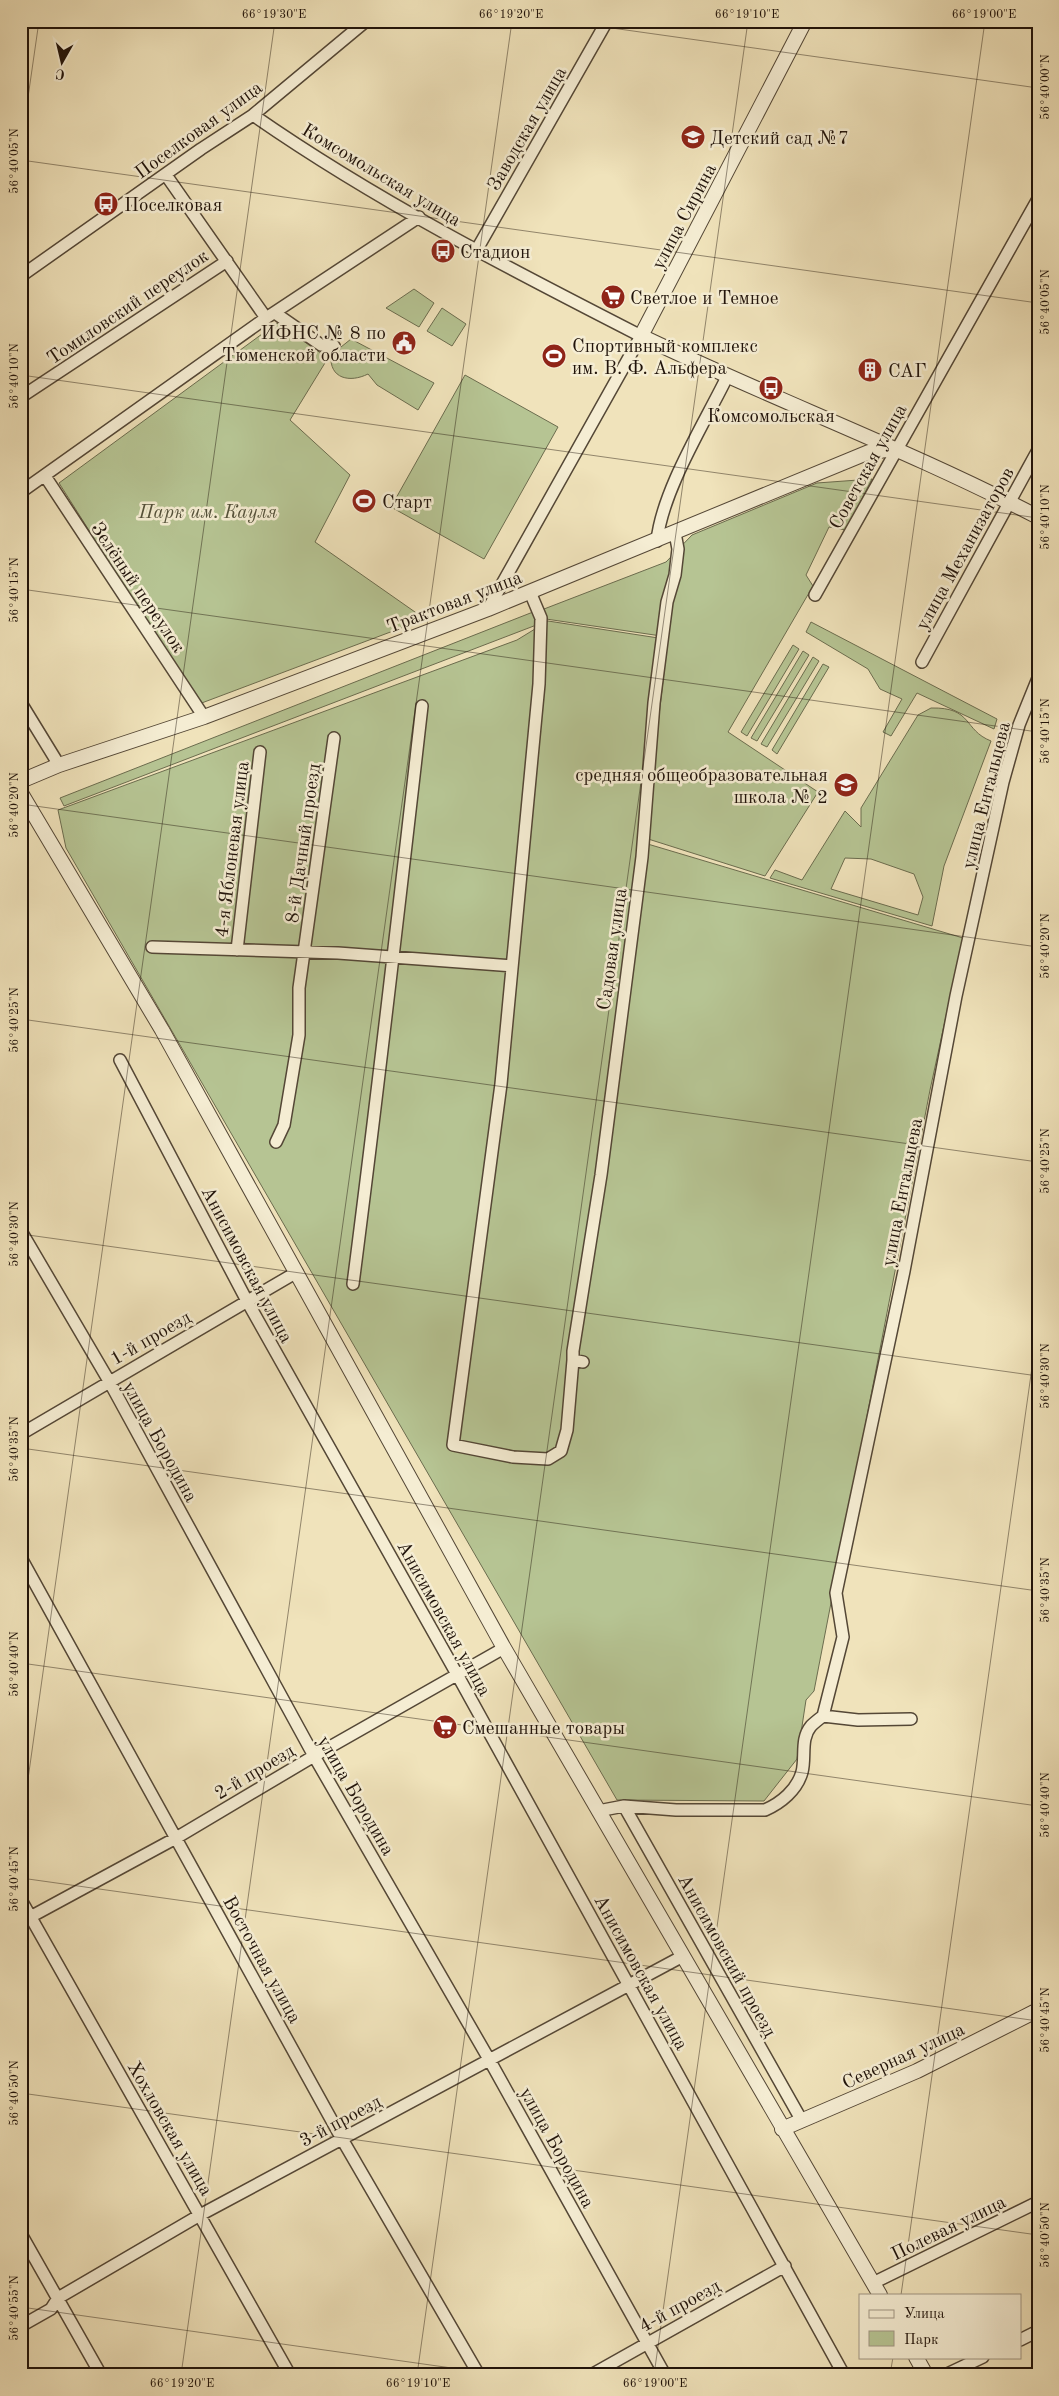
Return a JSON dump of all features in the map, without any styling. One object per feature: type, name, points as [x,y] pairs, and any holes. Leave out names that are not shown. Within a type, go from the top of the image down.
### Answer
[{"type":"street","name":"Поселковая улица","points":[[21,276],[253,115],[366,21]]},
{"type":"street","name":"Заводская улица","points":[[476,251],[606,21]]},
{"type":"street","name":"улица Сирина","points":[[488,609],[641,336],[805,21]]},
{"type":"street","name":"Комсомольская улица","points":[[253,115],[313,157],[476,251],[641,336],[727,377],[896,449],[1038,517]]},
{"type":"street","points":[[166,175],[270,316],[321,345],[334,346]]},
{"type":"street","name":"Советская улица","points":[[816,595],[896,449],[1038,199]]},
{"type":"street","points":[[21,492],[270,316],[419,218]]},
{"type":"street","name":"Томиловский переулок","points":[[21,397],[227,260]]},
{"type":"street","points":[[657,541],[658,524],[671,489],[727,377]]},
{"type":"street","name":"Трактовая улица","points":[[21,781],[59,764],[204,717],[488,609],[675,534],[869,452],[896,449]]},
{"type":"street","name":"улица Механизаторов","points":[[922,662],[1038,450]]},
{"type":"street","name":"Зелёный переулок","points":[[45,476],[204,717]]},
{"type":"street","name":"Садовая улица","points":[[512,966],[501,1084],[453,1445],[513,1457],[548,1459],[561,1450],[567,1430],[578,1361],[642,857],[654,703],[667,602],[675,575],[678,549],[675,534]]},
{"type":"street","points":[[152,947],[392,956],[512,966],[539,684],[541,618],[530,592]]},
{"type":"street","name":"улица Ентальцева","points":[[823,1716],[843,1638],[836,1593],[904,1271],[956,996],[1003,782],[1019,725],[1038,678]]},
{"type":"street","points":[[21,703],[59,764]]},
{"type":"street","points":[[353,1284],[381,1071],[392,956],[422,706]]},
{"type":"street","name":"8-й Дачный проезд","points":[[276,1142],[284,1125],[299,1035],[299,988],[334,738]]},
{"type":"street","name":"4-я Яблоневая улица","points":[[237,950],[260,752]]},
{"type":"street","points":[[21,794],[162,1030],[504,1648],[782,2129],[877,2289]]},
{"type":"street","name":"Анисимовская улица","points":[[120,1060],[247,1301],[458,1676],[844,2375]]},
{"type":"street","name":"улица Бородина","points":[[21,1230],[109,1381],[314,1756],[490,2061],[665,2375]]},
{"type":"street","name":"1-й проезд","points":[[21,1434],[297,1272]]},
{"type":"street","name":"Восточная улица","points":[[21,1558],[342,2138],[479,2375]]},
{"type":"street","name":"2-й проезд","points":[[26,1920],[176,1838],[314,1756],[458,1676],[504,1648]]},
{"type":"street","points":[[598,1811],[624,1806],[676,1810],[765,1810],[776,1805],[797,1785],[802,1772],[804,1743],[810,1727],[823,1716],[858,1720],[911,1719]]},
{"type":"street","name":"Анисимовский проезд","points":[[624,1806],[802,2121]]},
{"type":"street","name":"Хохловская улица","points":[[21,1900],[26,1920],[200,2216],[290,2375]]},
{"type":"street","name":"3-й проезд","points":[[21,2326],[50,2309],[58,2298],[200,2216],[683,1956]]},
{"type":"street","name":"Северная улица","points":[[782,2129],[917,2071],[1038,2010]]},
{"type":"street","name":"Полевая улица","points":[[877,2289],[1038,2202]]},
{"type":"street","points":[[21,2234],[101,2375]]},
{"type":"street","name":"4-й проезд","points":[[591,2375],[785,2266]]},
{"type":"street","points":[[1022,2339],[1038,2331]]},
{"type":"street","points":[[917,2358],[926,2375]]},
{"type":"street","points":[[945,2375],[980,2358]]},
{"type":"green space","points":[[414,289],[434,303],[419,327],[386,308]]},
{"type":"green space","points":[[442,308],[466,324],[452,346],[427,331]]},
{"type":"green space","name":"Парк им. Кауля","points":[[277,323],[328,358],[290,420],[350,475],[315,542],[425,619],[199,704],[59,483]]},
{"type":"green space","points":[[351,339],[434,383],[418,410],[377,385],[368,374],[361,377],[348,378],[337,374],[331,363],[331,355]]},
{"type":"green space","points":[[465,375],[558,427],[484,559],[391,507]]},
{"type":"green space","points":[[872,479],[846,530],[829,527],[806,575],[813,586],[728,732],[818,792],[765,876],[645,838],[668,637],[546,619],[544,609],[666,562],[692,535],[817,483]]},
{"type":"green space","points":[[533,612],[539,624],[64,806],[60,798]]},
{"type":"green space","points":[[548,621],[665,639],[641,842],[963,938],[930,1090],[814,1691],[806,1700],[797,1759],[764,1801],[617,1800],[66,848],[58,810],[517,640]]},
{"type":"green space","points":[[811,622],[997,719],[994,729],[917,693],[891,736],[883,732],[902,699],[880,689],[868,669],[806,632]]},
{"type":"green space","points":[[793,645],[799,649],[747,736],[741,732]]},
{"type":"green space","points":[[803,651],[809,655],[757,741],[751,738]]},
{"type":"green space","points":[[813,657],[819,661],[767,747],[761,744]]},
{"type":"green space","points":[[823,664],[829,667],[777,754],[772,750]]},
{"type":"green space","points":[[931,708],[954,711],[961,715],[982,736],[991,741],[944,866],[932,926],[770,878],[775,870],[802,880],[845,811],[861,827],[861,808],[918,715]],"holes":[[[845,858],[871,859],[914,874],[923,897],[918,915],[831,889]]]},
{"type":"place","name":"Детский сад №7","points":[[693,137]]},
{"type":"place","name":"Поселковая","points":[[106,204]]},
{"type":"place","name":"Стадион","points":[[443,251]]},
{"type":"place","name":"Светлое и Темное","points":[[613,297]]},
{"type":"place","name":"ИФНС № 8 по Тюменской области","points":[[404,343]]},
{"type":"place","name":"Спортивный комплекс им. В. Ф. Альфера","points":[[554,356]]},
{"type":"place","name":"САГ","points":[[870,370]]},
{"type":"place","name":"Комсомольская","points":[[771,388]]},
{"type":"place","name":"Старт","points":[[364,501]]},
{"type":"place","name":"средняя общеобразовательная школа № 2","points":[[846,785]]},
{"type":"place","name":"Смешанные товары","points":[[445,1727]]}]
